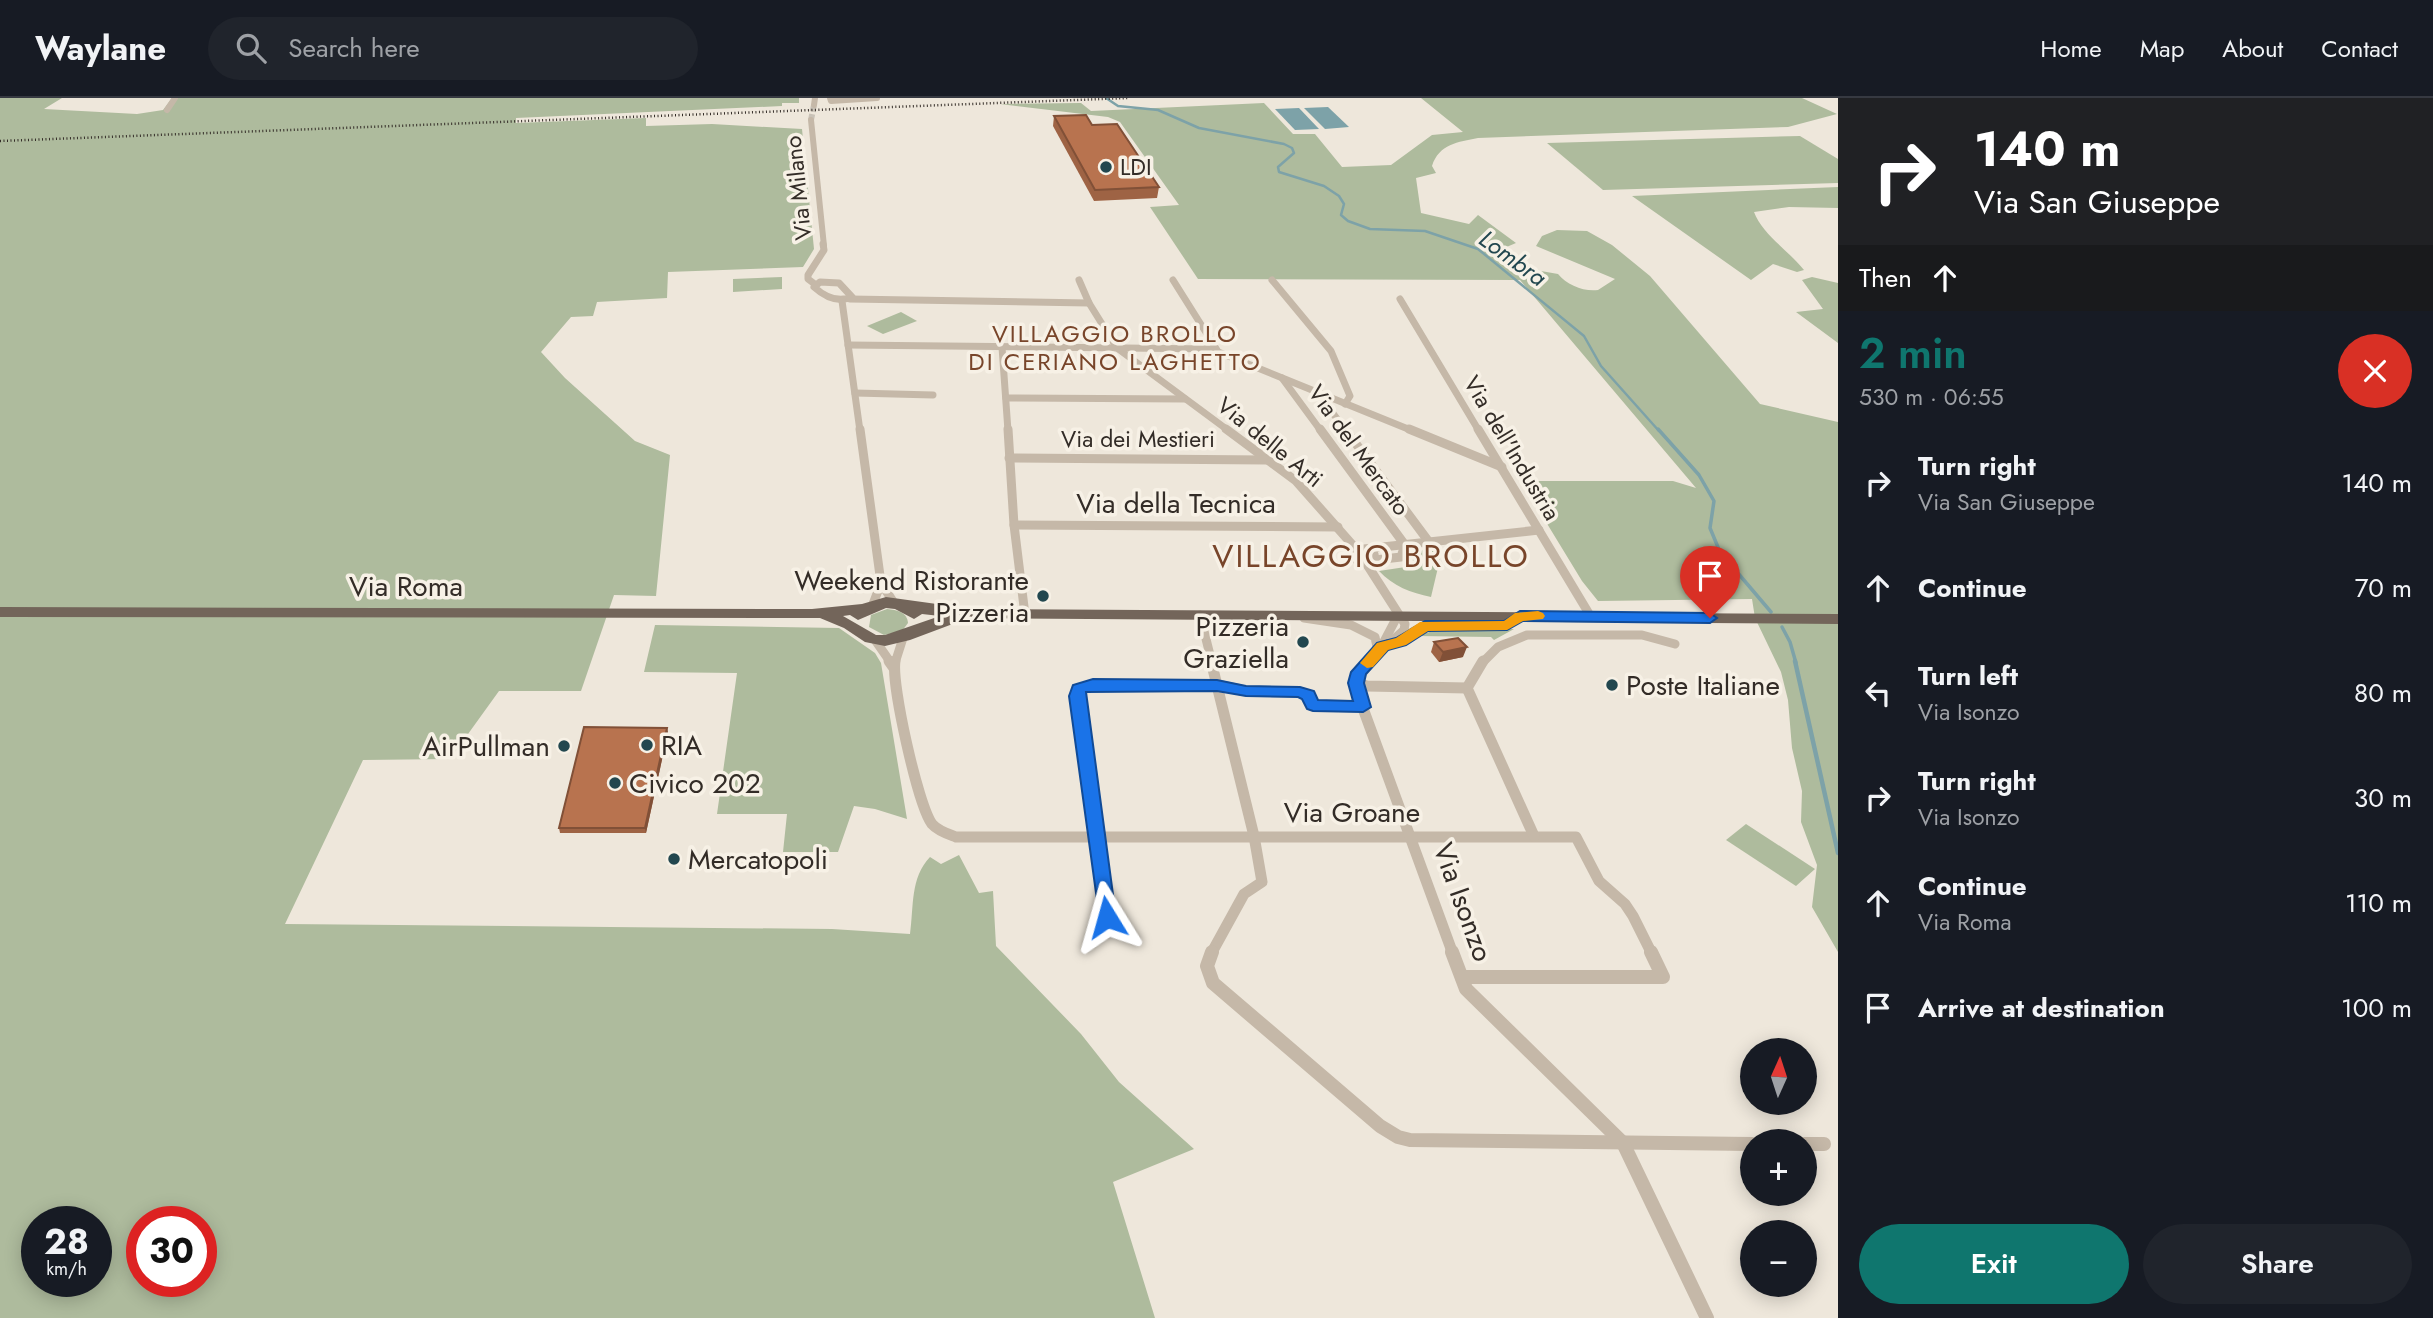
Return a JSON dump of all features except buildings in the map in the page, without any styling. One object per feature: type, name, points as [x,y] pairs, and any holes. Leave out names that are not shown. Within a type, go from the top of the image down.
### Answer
[{"type":"main road","points":[[973,614],[935,621],[891,641],[875,640],[859,630],[856,622],[858,615],[869,607],[900,605],[973,614],[1025,615],[1838,619]]},
{"type":"main road","points":[[900,605],[916,617],[908,634]]},
{"type":"main road","name":"Via Roma","points":[[0,612],[812,614],[869,607]]},
{"type":"main road","name":"Via Roma","points":[[812,614],[843,621],[859,630]]},
{"type":"street","points":[[167,110],[175,98]]},
{"type":"street","points":[[830,98],[831,101],[877,98]]},
{"type":"street","name":"Via Milano","points":[[811,120],[824,250],[808,275],[808,279],[816,285]]},
{"type":"street","points":[[1173,280],[1217,351]]},
{"type":"street","points":[[1272,280],[1331,352],[1350,396],[1345,404]]},
{"type":"street","points":[[846,300],[851,296],[839,283],[830,281],[814,287],[818,292],[846,300],[1089,303]]},
{"type":"street","points":[[1079,281],[1089,303],[1117,348]]},
{"type":"street","name":"Via dell'Industria","points":[[1400,299],[1591,617]]},
{"type":"street","points":[[846,300],[848,345],[881,583],[900,605]]},
{"type":"street","points":[[848,345],[1217,351],[1502,467]]},
{"type":"street","points":[[1002,347],[1014,525],[1025,615]]},
{"type":"street","name":"Via delle Arti","points":[[1117,348],[1296,481],[1360,549],[1352,552],[1353,557],[1370,561]]},
{"type":"street","name":"Via del Mercato","points":[[1282,378],[1405,545]]},
{"type":"street","name":"Via del Mercato","points":[[1317,392],[1429,542]]},
{"type":"street","points":[[855,393],[933,395]]},
{"type":"street","points":[[1006,398],[1185,399]]},
{"type":"street","name":"Via dei Mestieri","points":[[1009,458],[1266,460]]},
{"type":"street","name":"Via della Tecnica","points":[[1014,525],[1338,527]]},
{"type":"street","points":[[1360,549],[1539,530]]},
{"type":"street","points":[[1405,545],[1401,557],[1370,561],[1405,624],[1404,630],[1359,672],[1356,683],[1367,686],[1467,688]]},
{"type":"street","points":[[869,607],[881,583]]},
{"type":"street","points":[[1200,615],[1254,836],[1262,882],[1244,894],[1209,958],[1213,983],[1380,1126],[1398,1137],[1410,1140],[1740,1144]]},
{"type":"street","points":[[1291,616],[1336,624],[1355,624],[1375,637],[1383,647]]},
{"type":"street","points":[[1383,647],[1401,641],[1425,626],[1507,625],[1520,616]]},
{"type":"street","points":[[894,668],[908,634]]},
{"type":"street","points":[[1534,836],[1467,688],[1477,667],[1487,654],[1512,638],[1527,635],[1642,635],[1675,644]]},
{"type":"street","points":[[875,640],[894,668]]},
{"type":"street","name":"Via Groane","points":[[894,668],[926,811],[937,829],[956,837],[1576,837],[1599,881],[1625,904],[1633,916],[1663,977],[1462,977]]},
{"type":"street","name":"Via Isonzo","points":[[1356,683],[1462,977],[1473,998],[1623,1143],[1707,1318]]},
{"type":"street","points":[[1107,917],[1077,696],[1079,689],[1093,685],[1217,685],[1246,691],[1300,692],[1308,695],[1313,706],[1363,707]]},
{"type":"street","points":[[1817,1144],[1824,1144]]},
{"type":"green space","points":[[0,98],[62,98],[44,109],[137,114],[163,110],[172,98],[799,98],[799,103],[782,103],[782,106],[516,118],[516,123],[646,118],[646,126],[712,124],[802,129],[814,249],[803,267],[668,272],[667,298],[597,302],[593,316],[571,317],[541,352],[565,378],[635,441],[670,455],[656,596],[614,595],[581,691],[499,691],[450,759],[363,760],[285,924],[832,929],[910,934],[916,883],[924,865],[930,857],[941,864],[959,855],[979,893],[993,891],[996,946],[1081,1034],[1119,1082],[1194,1149],[1113,1182],[1155,1318],[0,1318]]},
{"type":"green space","points":[[1421,98],[1802,98],[1837,114],[1788,127],[1478,138],[1444,149],[1432,166],[1436,173],[1416,178],[1421,213],[1469,224],[1478,215],[1516,243],[1497,251],[1519,267],[1558,274],[1576,287],[1598,290],[1615,279],[1536,246],[1542,236],[1557,230],[1587,231],[1612,245],[1650,276],[1760,404],[1838,422],[1838,952],[1812,907],[1817,865],[1801,822],[1802,791],[1792,748],[1788,700],[1781,672],[1755,618],[1752,599],[1598,601],[1582,581],[1521,481],[1673,481],[1696,488],[1520,280],[1198,279],[1150,207],[1179,205],[1120,122],[1108,117],[1000,104],[1081,103],[1091,111],[1264,103],[1293,134],[1315,134],[1342,167],[1391,165],[1432,135],[1463,132]]},
{"type":"green space","points":[[1800,136],[1838,159],[1838,183],[1603,190],[1547,143]]},
{"type":"green space","points":[[1838,187],[1838,208],[1789,207],[1754,212],[1769,235],[1804,270],[1797,272],[1773,264],[1751,280],[1632,196]]},
{"type":"green space","points":[[782,277],[782,289],[733,292],[733,279]]},
{"type":"green space","points":[[1812,277],[1838,283],[1838,343],[1796,312],[1823,309],[1802,280]]},
{"type":"green space","points":[[901,312],[917,321],[883,334],[867,326]]},
{"type":"green space","points":[[1433,549],[1440,559],[1431,597],[1403,588],[1379,571],[1412,566],[1416,551]]},
{"type":"green space","points":[[887,609],[906,616],[908,623],[902,631],[884,635],[869,627],[871,615]]},
{"type":"green space","points":[[655,625],[839,628],[875,653],[881,663],[907,819],[854,806],[838,852],[783,852],[787,814],[717,814],[737,673],[644,672]]},
{"type":"green space","points":[[1442,628],[1514,629],[1494,640],[1491,637],[1417,636]]},
{"type":"green space","points":[[1746,824],[1815,869],[1796,886],[1726,840]]},
{"type":"water","points":[[1328,107],[1349,127],[1325,129],[1304,108]]},
{"type":"water","points":[[1299,108],[1319,129],[1295,130],[1275,109]]},
{"type":"waterway","name":"Lombra","points":[[1106,98],[1118,106],[1158,110],[1199,128],[1284,144],[1292,148],[1294,153],[1278,167],[1279,172],[1324,186],[1339,196],[1344,204],[1341,215],[1348,221],[1370,229],[1425,231],[1478,249],[1584,336],[1601,366],[1659,431]]},
{"type":"waterway","name":"Lombra","points":[[1658,429],[1699,475],[1714,501],[1710,528],[1720,552],[1771,612]]},
{"type":"waterway","name":"Lombra","points":[[1782,627],[1796,663]]},
{"type":"waterway","name":"Lombra","points":[[1795,661],[1838,853]]},
{"type":"tunnel","points":[[811,120],[814,105]]},
{"type":"railway","points":[[0,141],[1128,98]]},
{"type":"slow traffic","points":[[1367,663],[1382,647],[1401,641],[1425,626],[1507,625],[1520,616],[1538,616]]},
{"type":"place","name":"LDI","points":[[1106,167]]},
{"type":"place","name":"Weekend Ristorante Pizzeria","points":[[1043,596]]},
{"type":"place","name":"Pizzeria Graziella","points":[[1303,642]]},
{"type":"place","name":"Poste Italiane","points":[[1612,685]]},
{"type":"place","name":"RIA","points":[[647,745]]},
{"type":"place","name":"AirPullman","points":[[564,746]]},
{"type":"place","name":"Civico 202","points":[[615,783]]},
{"type":"place","name":"Mercatopoli","points":[[674,859]]},
{"type":"district","name":"VILLAGGIO BROLLO DI CERIANO LAGHETTO","points":[[1115,347]]},
{"type":"district","name":"VILLAGGIO BROLLO","points":[[1371,556]]},
{"type":"route","points":[[1107,917],[1077,696],[1079,689],[1085,685],[1217,685],[1246,691],[1300,692],[1308,695],[1313,706],[1363,707],[1357,692],[1359,672],[1382,647],[1401,641],[1425,626],[1507,625],[1520,616],[1710,618]]}]
